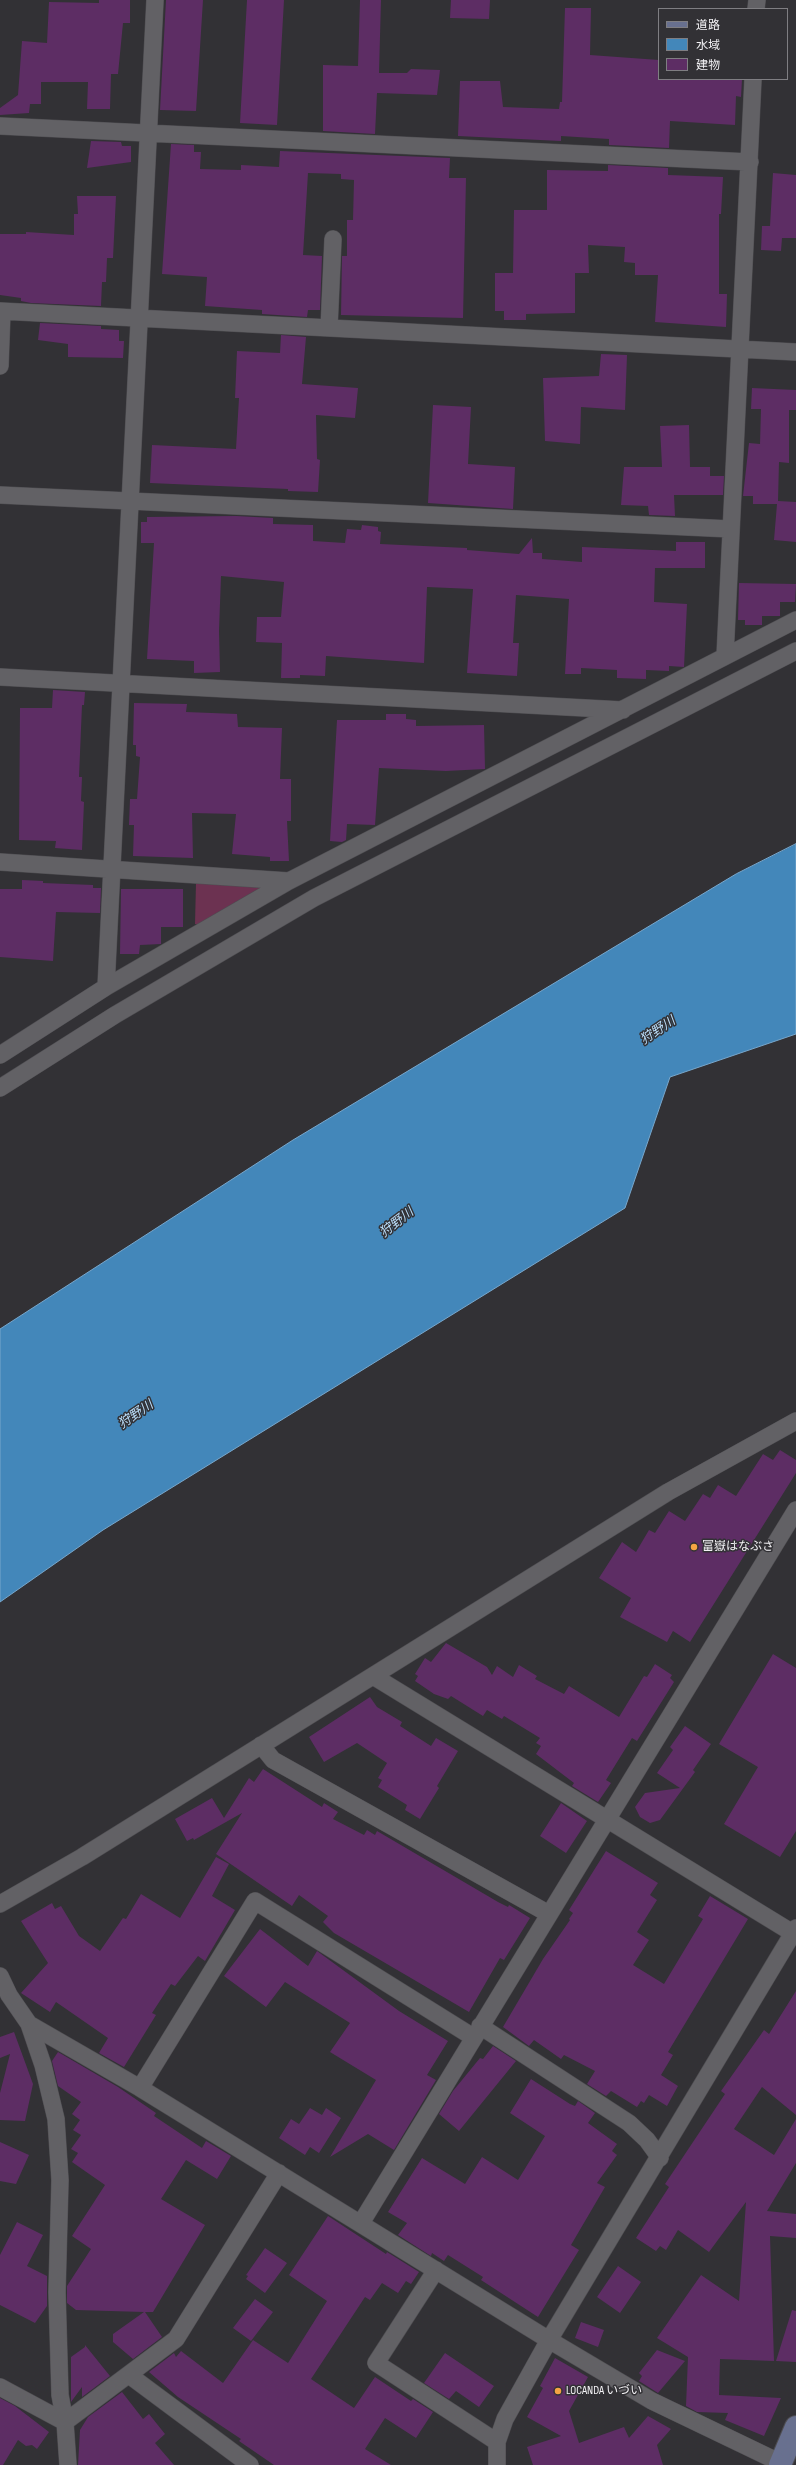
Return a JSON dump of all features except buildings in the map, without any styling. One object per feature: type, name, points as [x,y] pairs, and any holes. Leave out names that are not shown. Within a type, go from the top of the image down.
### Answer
[{"type":"main road","points":[[786,2458],[796,2427]]},
{"type":"street","points":[[106,987],[111,868],[132,500],[156,0]]},
{"type":"street","points":[[725,656],[753,80]]},
{"type":"street","points":[[0,126],[750,162]]},
{"type":"street","points":[[329,328],[333,239]]},
{"type":"street","points":[[0,366],[1,311],[796,352]]},
{"type":"street","points":[[0,495],[731,529]]},
{"type":"street","points":[[0,1056],[8,1045],[289,881],[796,620]]},
{"type":"street","points":[[0,1088],[115,1016],[314,898],[796,651]]},
{"type":"street","points":[[0,677],[623,710]]},
{"type":"street","points":[[0,862],[111,868],[289,881]]},
{"type":"street","points":[[0,1904],[82,1857],[262,1746],[668,1492],[796,1421]]},
{"type":"street","points":[[361,2223],[477,2031],[609,1819],[796,1510]]},
{"type":"street","points":[[372,1676],[795,1932],[549,2340],[505,2419],[497,2442],[497,2465]]},
{"type":"street","points":[[262,1746],[273,1760],[549,1914]]},
{"type":"street","points":[[140,2088],[256,1901],[477,2031],[629,2123],[647,2140],[660,2158]]},
{"type":"street","points":[[0,1976],[9,1995],[29,2024],[43,2065],[58,2140],[60,2180],[57,2292],[60,2395],[65,2422],[68,2465]]},
{"type":"street","points":[[29,2024],[140,2088],[549,2340],[656,2403],[786,2458]]},
{"type":"street","points":[[65,2422],[129,2375],[180,2334],[279,2173]]},
{"type":"street","points":[[436,2270],[376,2363],[497,2442]]},
{"type":"street","points":[[129,2375],[250,2465]]},
{"type":"street","points":[[0,2387],[65,2422]]},
{"type":"shaded area","points":[[196,883],[259,884],[260,891],[200,925],[195,924]]},
{"type":"water","name":"狩野川","points":[[796,844],[796,1034],[670,1077],[625,1208],[103,1530],[0,1602],[0,1329],[293,1140],[736,874]]},
{"type":"place","name":"富嶽はなぶさ","points":[[694,1547]]},
{"type":"place","name":"LOCANDA いづい","points":[[558,2391]]}]
